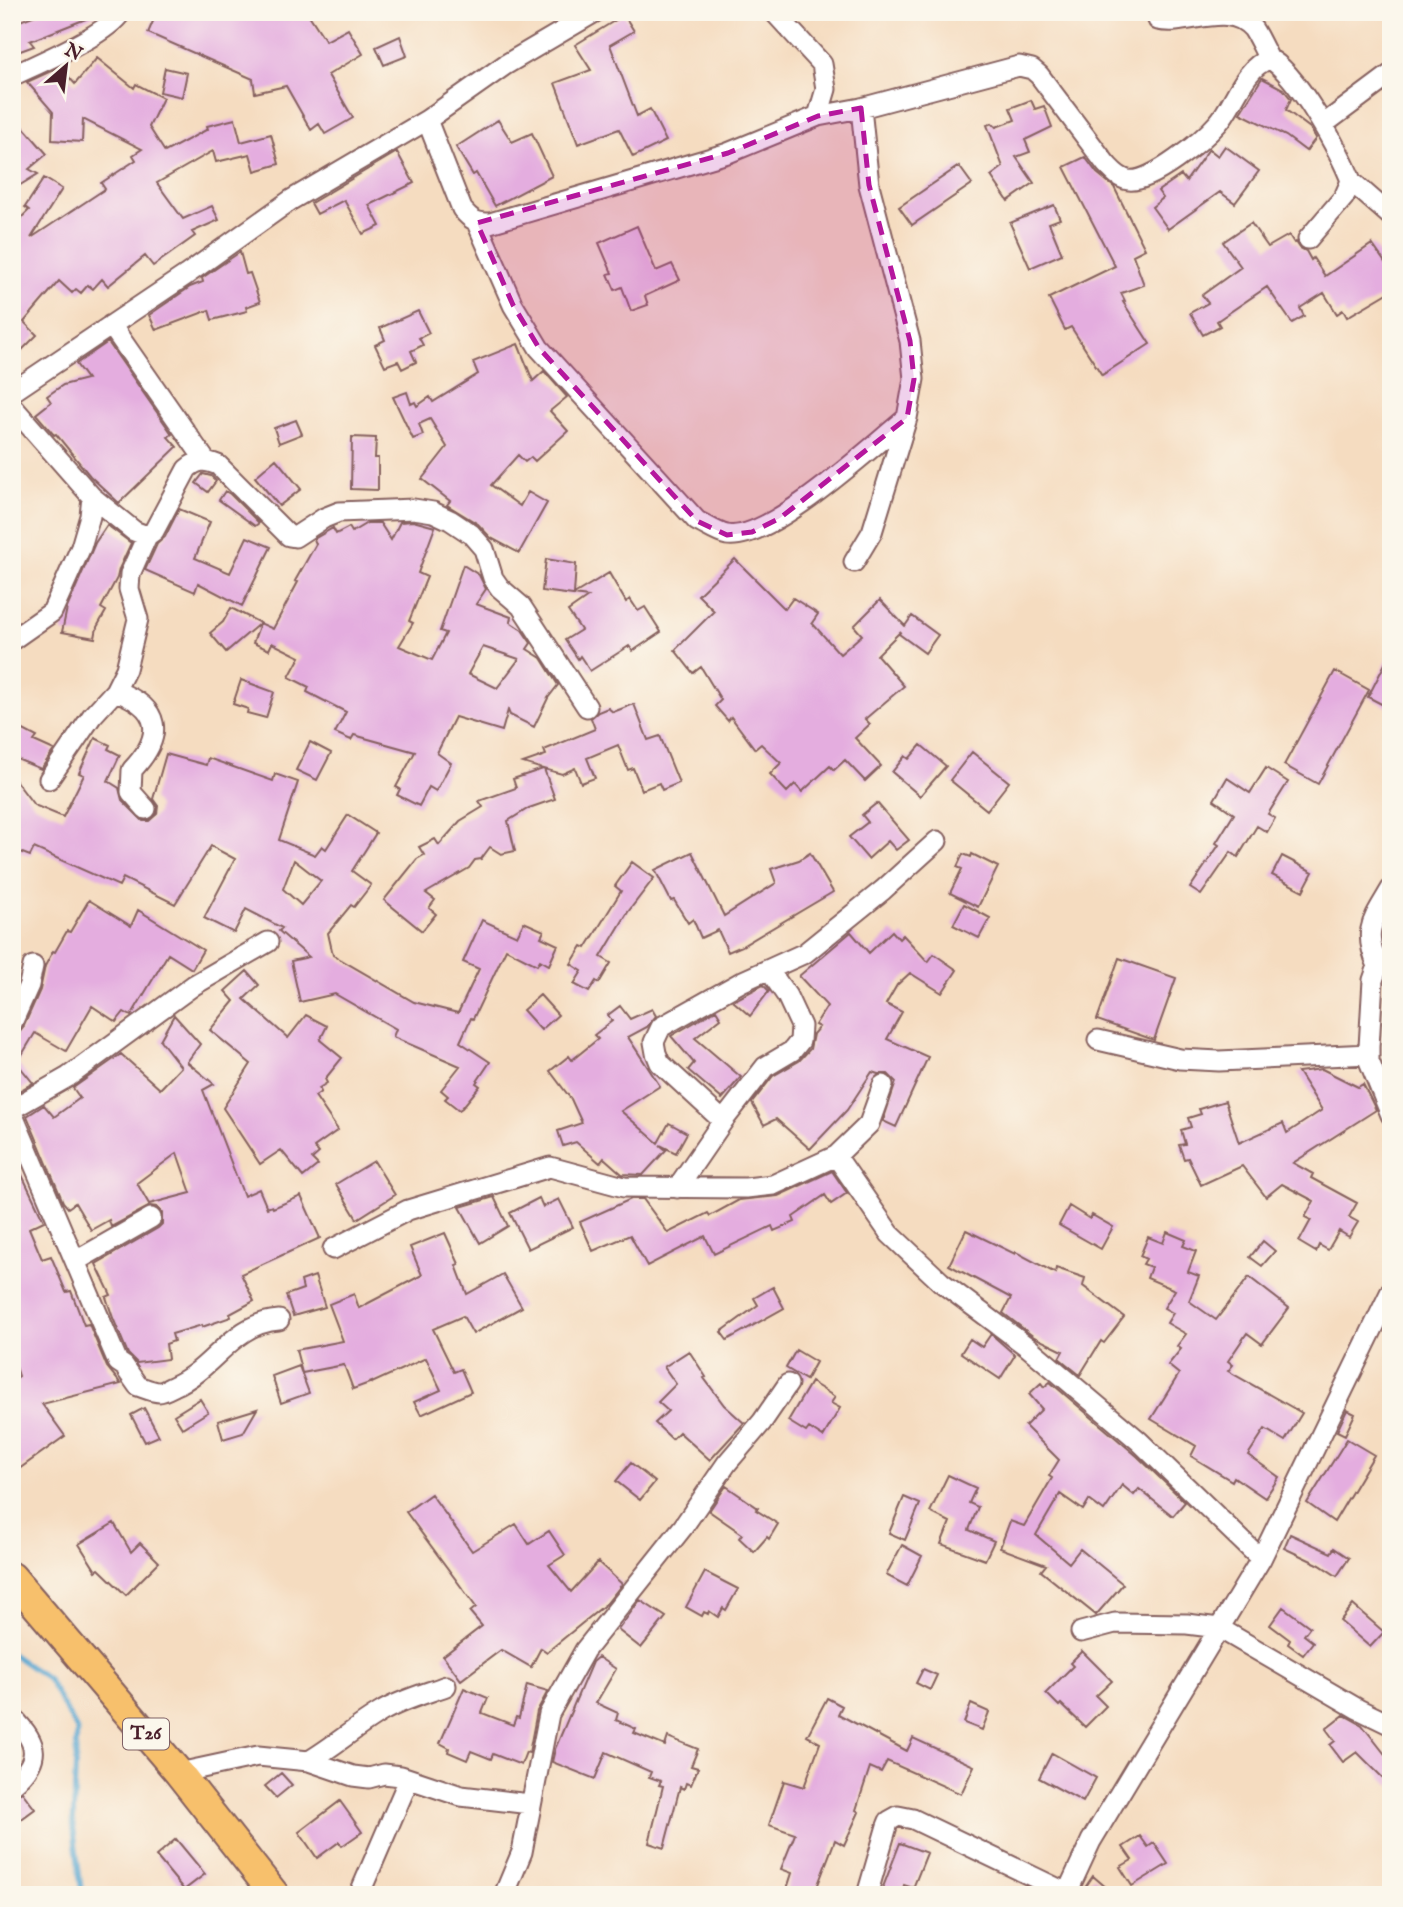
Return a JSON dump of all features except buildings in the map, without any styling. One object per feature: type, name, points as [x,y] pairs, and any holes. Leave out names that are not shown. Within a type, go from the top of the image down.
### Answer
[{"type":"highway","name":"T26","points":[[12,1577],[179,1773],[275,1895]]},
{"type":"street","points":[[12,76],[79,43],[117,20],[121,12]]},
{"type":"street","points":[[12,391],[291,201],[427,121],[505,65],[595,12]]},
{"type":"street","points":[[774,12],[822,64],[826,89],[818,116]]},
{"type":"street","points":[[1155,12],[1158,20],[1171,23],[1217,14],[1241,19],[1252,29],[1269,59],[1281,67],[1324,124],[1351,181],[1391,216]]},
{"type":"street","points":[[427,121],[462,209],[470,220],[490,223],[728,153],[818,116],[861,108],[1019,66],[1032,69],[1118,176],[1126,180],[1139,180],[1170,163],[1206,135],[1220,121],[1252,72],[1269,59]]},
{"type":"street","points":[[1324,124],[1391,74]]},
{"type":"street","points":[[854,562],[872,532],[907,418],[913,388],[914,360],[869,184],[861,108]]},
{"type":"street","points":[[1308,239],[1344,197],[1351,181]]},
{"type":"street","points":[[477,223],[513,305],[539,348],[697,521],[727,535],[752,532],[780,518],[907,418]]},
{"type":"street","points":[[111,325],[205,460]]},
{"type":"street","points":[[12,406],[92,497],[134,531],[147,536]]},
{"type":"street","points":[[49,779],[92,716],[114,691],[126,669],[138,619],[129,589],[130,574],[147,536],[154,531],[187,469],[196,462],[205,460],[218,465],[289,536],[295,537],[338,512],[414,509],[433,512],[450,520],[471,534],[484,550],[493,578],[500,588],[521,606],[587,707]]},
{"type":"street","points":[[12,640],[52,612],[81,547],[90,516],[92,497]]},
{"type":"street","points":[[114,691],[133,697],[145,706],[151,718],[154,733],[150,744],[143,758],[132,770],[131,792],[146,809]]},
{"type":"street","points":[[723,1121],[660,1063],[654,1042],[656,1034],[667,1023],[743,981],[805,953],[937,841]]},
{"type":"street","points":[[1389,1107],[1369,1061],[1371,989],[1385,961],[1369,947],[1370,930],[1391,889]]},
{"type":"street","points":[[268,942],[194,985],[68,1077],[12,1111],[118,1362],[138,1386],[160,1392],[180,1383],[197,1372],[243,1331],[268,1321],[279,1320]]},
{"type":"street","points":[[12,1023],[26,994],[33,966]]},
{"type":"street","points":[[677,1188],[723,1121],[765,1067],[792,1051],[800,1041],[801,1026],[787,996],[769,970]]},
{"type":"street","points":[[1098,1040],[1180,1059],[1219,1061],[1369,1054]]},
{"type":"street","points":[[333,1249],[408,1210],[550,1167],[624,1187],[746,1188],[773,1185],[836,1156],[869,1124],[883,1085]]},
{"type":"street","points":[[836,1156],[890,1234],[950,1289],[1029,1348],[1139,1441],[1261,1559]]},
{"type":"street","points":[[76,1261],[151,1218]]},
{"type":"street","points":[[867,1895],[888,1822],[898,1816],[913,1819],[1067,1894],[1091,1841],[1261,1559],[1391,1291]]},
{"type":"street","points":[[504,1895],[522,1852],[549,1714],[585,1650],[676,1537],[727,1463],[762,1422],[789,1384]]},
{"type":"street","points":[[1081,1632],[1115,1623],[1187,1624],[1219,1628],[1358,1709],[1391,1725]]},
{"type":"street","points":[[309,1761],[334,1747],[382,1711],[411,1697],[446,1686]]},
{"type":"street","points":[[12,1717],[24,1729],[34,1746],[34,1757],[27,1773],[12,1785]]},
{"type":"street","points":[[179,1773],[258,1756],[309,1761],[353,1776],[369,1778],[384,1774],[461,1796],[530,1804]]},
{"type":"street","points":[[359,1895],[409,1779]]},
{"type":"highlighted area","points":[[861,108],[869,185],[910,341],[914,379],[907,418],[780,518],[752,532],[727,535],[697,521],[539,348],[513,305],[477,223],[728,153],[818,116]]},
{"type":"waterway","points":[[12,1654],[48,1679],[77,1730],[73,1824],[82,1895]]}]
